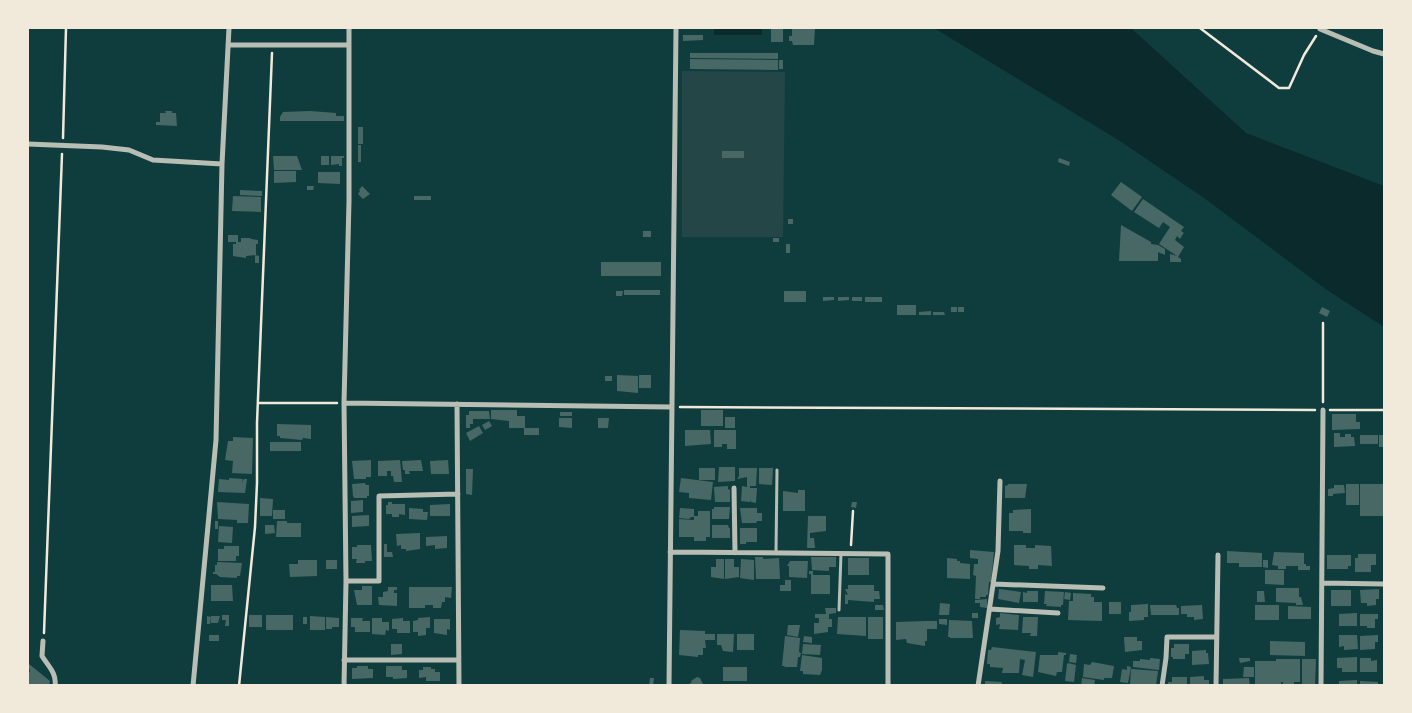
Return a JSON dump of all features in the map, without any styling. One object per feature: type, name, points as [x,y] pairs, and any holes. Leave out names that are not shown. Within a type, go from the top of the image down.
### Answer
[{"type":"street","points":[[193,686],[216,440],[222,164],[229,28]]},
{"type":"street","points":[[344,686],[346,581],[344,403],[349,201],[349,28]]},
{"type":"street","points":[[669,686],[676,28]]},
{"type":"street","points":[[1321,28],[1384,54]]},
{"type":"street","points":[[228,45],[349,44]]},
{"type":"street","points":[[28,144],[128,150],[153,160],[222,164]]},
{"type":"street","points":[[344,403],[671,407]]},
{"type":"street","points":[[457,404],[459,686]]},
{"type":"street","points":[[1321,686],[1323,410]]},
{"type":"street","points":[[978,686],[994,584],[999,534],[1000,481]]},
{"type":"street","points":[[734,488],[735,553]]},
{"type":"street","points":[[346,581],[379,581],[379,496],[458,494]]},
{"type":"street","points":[[670,552],[888,554],[888,686]]},
{"type":"street","points":[[1216,686],[1218,555]]},
{"type":"street","points":[[1322,583],[1384,584]]},
{"type":"street","points":[[994,584],[1103,588]]},
{"type":"street","points":[[990,608],[1058,613]]},
{"type":"street","points":[[1162,686],[1167,638],[1216,638]]},
{"type":"street","points":[[43,640],[42,656],[56,678],[55,686]]},
{"type":"street","points":[[344,660],[458,660]]},
{"type":"lane","points":[[776,553],[778,470]]},
{"type":"lane","points":[[839,610],[841,554]]},
{"type":"path","points":[[43,640],[66,28]]},
{"type":"path","points":[[1200,28],[1279,88],[1289,88],[1304,55],[1321,28]]},
{"type":"path","points":[[239,686],[258,483],[259,403],[272,45]]},
{"type":"path","points":[[1323,323],[1323,410]]},
{"type":"path","points":[[259,403],[344,403]]},
{"type":"path","points":[[671,407],[1384,410]]},
{"type":"path","points":[[850,554],[853,511]]},
{"type":"shaded area","points":[[714,28],[762,28],[762,35],[714,35]]},
{"type":"shaded area","points":[[934,28],[1131,28],[1246,133],[1384,186],[1384,327],[1327,290],[1204,198],[1120,141]]},
{"type":"shaded area","points":[[682,71],[785,72],[783,237],[682,237]]},
{"type":"building","points":[[771,28],[783,28],[783,42],[771,42]]},
{"type":"building","points":[[792,28],[815,28],[814,45],[793,45],[792,41],[789,41],[789,36],[792,36]]},
{"type":"building","points":[[683,35],[703,35],[703,40],[683,41]]},
{"type":"building","points":[[690,53],[778,53],[778,59],[690,58]]},
{"type":"building","points":[[690,59],[778,60],[778,70],[690,69]]},
{"type":"building","points":[[779,60],[783,60],[783,69],[779,69]]},
{"type":"building","points":[[165,111],[176,113],[177,126],[156,125],[156,122],[160,122],[160,113],[166,113]]},
{"type":"building","points":[[310,111],[336,113],[336,116],[344,116],[344,121],[280,121],[283,112]]},
{"type":"building","points":[[358,127],[363,127],[363,144],[358,144]]},
{"type":"building","points":[[358,145],[361,145],[361,162],[358,162]]},
{"type":"building","points":[[722,151],[744,151],[744,158],[722,158]]},
{"type":"building","points":[[273,156],[297,156],[302,170],[274,170]]},
{"type":"building","points":[[321,156],[329,156],[329,165],[321,165]]},
{"type":"building","points":[[331,156],[344,156],[342,158],[342,166],[339,166],[339,164],[331,165]]},
{"type":"building","points":[[1059,158],[1070,162],[1069,166],[1058,162]]},
{"type":"building","points":[[274,171],[296,171],[296,182],[274,183]]},
{"type":"building","points":[[318,172],[340,172],[340,184],[318,183]]},
{"type":"building","points":[[1121,182],[1142,197],[1132,211],[1111,195]]},
{"type":"building","points":[[307,186],[314,186],[313,190],[307,190]]},
{"type":"building","points":[[362,186],[370,194],[363,199],[358,194]]},
{"type":"building","points":[[240,190],[262,191],[262,196],[240,195]]},
{"type":"building","points":[[233,196],[261,197],[261,212],[232,211]]},
{"type":"building","points":[[414,196],[431,196],[431,200],[414,200]]},
{"type":"building","points":[[1143,199],[1184,227],[1181,231],[1184,233],[1180,239],[1177,236],[1175,240],[1184,247],[1178,257],[1181,259],[1181,262],[1170,262],[1170,254],[1177,256],[1159,244],[1170,227],[1163,222],[1159,228],[1134,212]]},
{"type":"building","points":[[788,219],[793,219],[793,224],[788,224]]},
{"type":"building","points":[[1121,225],[1151,242],[1151,244],[1165,249],[1165,255],[1158,252],[1158,261],[1119,261]]},
{"type":"building","points":[[643,231],[651,231],[651,237],[643,237]]},
{"type":"building","points":[[228,235],[238,235],[238,242],[241,242],[241,238],[258,240],[256,255],[246,256],[246,258],[233,256],[233,244],[236,244],[236,242],[228,242]]},
{"type":"building","points":[[773,238],[779,238],[779,242],[773,242]]},
{"type":"building","points":[[786,244],[790,244],[790,253],[786,253]]},
{"type":"building","points":[[255,255],[259,256],[259,263],[255,263]]},
{"type":"building","points":[[601,262],[661,262],[661,276],[601,276]]},
{"type":"building","points":[[624,290],[660,290],[660,295],[624,295]]},
{"type":"building","points":[[616,291],[623,291],[622,296],[616,296]]},
{"type":"building","points":[[784,291],[806,291],[806,302],[784,302]]},
{"type":"building","points":[[823,297],[834,297],[834,300],[823,301]]},
{"type":"building","points":[[838,297],[849,297],[849,300],[838,301]]},
{"type":"building","points":[[852,297],[862,297],[862,301],[852,301]]},
{"type":"building","points":[[865,297],[882,297],[882,302],[865,302]]},
{"type":"building","points":[[897,305],[916,305],[916,315],[897,315]]},
{"type":"building","points":[[951,307],[957,307],[957,312],[951,312]]},
{"type":"building","points":[[958,307],[964,307],[964,312],[958,312]]},
{"type":"building","points":[[1322,307],[1330,311],[1327,317],[1319,313]]},
{"type":"building","points":[[931,311],[931,315],[919,315],[919,312]]},
{"type":"building","points":[[933,312],[944,312],[945,315],[933,315]]},
{"type":"building","points":[[617,375],[638,376],[638,393],[617,391]]},
{"type":"building","points":[[639,375],[651,375],[651,388],[639,388]]},
{"type":"building","points":[[605,376],[612,376],[612,381],[605,381]]},
{"type":"building","points":[[491,410],[517,410],[517,416],[525,416],[525,428],[509,428],[509,421],[491,419]]},
{"type":"building","points":[[701,410],[723,410],[723,426],[701,426]]},
{"type":"building","points":[[469,411],[489,411],[490,419],[473,419],[473,424],[470,424],[470,428],[466,428],[466,415],[469,415]]},
{"type":"building","points":[[560,412],[572,412],[572,416],[560,416]]},
{"type":"building","points":[[1332,414],[1356,414],[1356,422],[1360,422],[1360,429],[1332,430]]},
{"type":"building","points":[[725,417],[735,417],[735,428],[725,428]]},
{"type":"building","points":[[559,418],[572,418],[572,428],[559,427]]},
{"type":"building","points":[[598,418],[609,418],[608,428],[598,428]]},
{"type":"building","points":[[489,421],[492,426],[485,430],[482,425]]},
{"type":"building","points":[[277,424],[311,425],[311,439],[280,438],[280,436],[277,436]]},
{"type":"building","points":[[479,426],[483,433],[470,441],[466,433]]},
{"type":"building","points":[[524,428],[539,428],[539,435],[524,435]]},
{"type":"building","points":[[685,430],[710,430],[711,444],[685,446]]},
{"type":"building","points":[[714,430],[736,430],[736,449],[727,449],[727,444],[722,444],[722,447],[714,447]]},
{"type":"building","points":[[1334,433],[1340,433],[1340,437],[1345,437],[1345,434],[1351,434],[1351,437],[1354,437],[1355,446],[1334,447]]},
{"type":"building","points":[[1360,435],[1378,435],[1378,444],[1360,444]]},
{"type":"building","points":[[1379,435],[1384,435],[1384,447],[1379,447]]},
{"type":"building","points":[[233,437],[253,438],[252,474],[232,473],[233,461],[225,460],[228,441],[233,441]]},
{"type":"building","points":[[270,442],[301,442],[301,451],[270,451]]},
{"type":"building","points":[[371,460],[371,477],[354,479],[352,461]]},
{"type":"building","points":[[400,460],[402,482],[394,482],[391,471],[387,471],[387,476],[378,476],[378,461]]},
{"type":"building","points":[[421,460],[423,471],[409,471],[410,474],[405,474],[402,461]]},
{"type":"building","points":[[448,460],[449,474],[431,474],[430,461]]},
{"type":"building","points":[[719,467],[735,467],[735,481],[718,482]]},
{"type":"building","points":[[699,468],[715,468],[715,480],[699,480]]},
{"type":"building","points":[[739,468],[757,468],[756,486],[750,486],[750,488],[757,488],[756,503],[751,502],[751,500],[750,502],[741,501],[742,486],[747,487],[747,477],[737,479]]},
{"type":"building","points":[[759,468],[773,468],[772,485],[759,484]]},
{"type":"building","points":[[466,469],[473,469],[472,495],[466,494]]},
{"type":"building","points":[[229,478],[243,479],[242,483],[244,479],[247,479],[245,493],[218,492],[219,479],[229,480]]},
{"type":"building","points":[[681,478],[713,482],[711,500],[689,498],[689,493],[679,492]]},
{"type":"building","points":[[365,483],[369,485],[369,496],[367,498],[354,498],[352,484]]},
{"type":"building","points":[[1008,484],[1027,484],[1025,498],[1005,498],[1005,486]]},
{"type":"building","points":[[1346,484],[1359,484],[1359,505],[1346,505]]},
{"type":"building","points":[[1360,484],[1384,484],[1384,516],[1360,516]]},
{"type":"building","points":[[1334,485],[1344,485],[1345,493],[1328,496],[1328,489],[1334,488]]},
{"type":"building","points":[[728,486],[730,502],[715,502],[714,487]]},
{"type":"building","points":[[798,490],[805,490],[805,511],[783,511],[783,491],[798,493]]},
{"type":"building","points":[[260,498],[273,499],[272,516],[260,516]]},
{"type":"building","points":[[363,500],[363,512],[351,513],[351,501]]},
{"type":"building","points":[[217,502],[249,504],[248,523],[237,523],[237,520],[218,519]]},
{"type":"building","points":[[388,502],[392,502],[392,504],[405,504],[405,515],[399,514],[399,517],[392,517],[392,514],[386,514]]},
{"type":"building","points":[[852,502],[857,502],[856,508],[851,507]]},
{"type":"building","points":[[450,504],[450,516],[430,516],[430,505]]},
{"type":"building","points":[[714,507],[730,507],[729,519],[712,519],[712,509]]},
{"type":"building","points":[[409,508],[423,509],[423,512],[428,512],[427,520],[409,519]]},
{"type":"building","points":[[680,508],[694,509],[694,516],[698,516],[698,511],[710,511],[710,537],[706,537],[706,541],[694,541],[694,537],[679,537],[679,519],[694,520],[694,517],[689,519],[679,518]]},
{"type":"building","points":[[740,508],[757,508],[757,513],[762,513],[762,521],[742,523]]},
{"type":"building","points":[[1031,509],[1031,533],[1009,531],[1009,513],[1013,513],[1013,510]]},
{"type":"building","points":[[273,510],[285,510],[285,519],[273,519]]},
{"type":"building","points":[[369,515],[369,526],[352,527],[352,516]]},
{"type":"building","points":[[808,516],[826,516],[826,531],[810,533],[810,538],[814,538],[815,548],[807,548]]},
{"type":"building","points":[[215,521],[218,521],[218,529],[215,529]]},
{"type":"building","points":[[277,521],[301,523],[301,537],[276,537]]},
{"type":"building","points":[[265,525],[274,525],[275,533],[265,534]]},
{"type":"building","points":[[712,525],[728,525],[730,528],[730,538],[712,538]]},
{"type":"building","points":[[219,526],[233,527],[232,543],[218,542]]},
{"type":"building","points":[[740,528],[757,528],[757,542],[740,544]]},
{"type":"building","points":[[420,533],[420,549],[406,551],[406,549],[401,549],[401,545],[397,546],[396,534]]},
{"type":"building","points":[[447,536],[447,548],[435,549],[435,545],[426,546],[426,537]]},
{"type":"building","points":[[384,544],[387,544],[387,552],[392,552],[393,557],[384,557]]},
{"type":"building","points":[[357,545],[371,545],[372,561],[356,563],[357,559],[352,559],[352,547],[357,547]]},
{"type":"building","points":[[1014,545],[1026,545],[1026,548],[1035,548],[1035,545],[1051,546],[1052,566],[1038,565],[1038,569],[1029,569],[1029,566],[1014,565]]},
{"type":"building","points":[[224,546],[239,546],[239,556],[236,556],[236,561],[218,561],[218,549],[224,549]]},
{"type":"building","points":[[970,550],[994,552],[988,595],[980,597],[980,599],[975,599],[976,576],[973,575],[974,564],[978,564],[978,559],[970,558]]},
{"type":"building","points":[[1227,551],[1262,553],[1262,567],[1239,567],[1239,563],[1227,563]]},
{"type":"building","points":[[1274,552],[1304,553],[1304,564],[1310,566],[1310,570],[1298,570],[1298,566],[1286,566],[1286,569],[1278,569],[1278,566],[1272,565]]},
{"type":"building","points":[[1358,554],[1376,554],[1376,565],[1371,565],[1371,572],[1355,572],[1355,558],[1358,558]]},
{"type":"building","points":[[1327,555],[1351,555],[1351,566],[1348,566],[1348,569],[1327,569]]},
{"type":"building","points":[[755,557],[763,557],[763,559],[779,558],[780,579],[756,579]]},
{"type":"building","points":[[811,557],[836,557],[836,567],[829,567],[829,571],[812,570]]},
{"type":"building","points":[[848,558],[869,558],[869,575],[848,575]]},
{"type":"building","points":[[947,558],[957,559],[960,563],[970,564],[970,579],[947,578]]},
{"type":"building","points":[[716,559],[724,559],[724,579],[711,577],[711,567],[716,567]]},
{"type":"building","points":[[725,559],[734,559],[734,567],[739,567],[739,577],[725,579]]},
{"type":"building","points":[[741,559],[754,560],[754,580],[740,578]]},
{"type":"building","points":[[298,560],[317,560],[317,576],[290,577],[289,564],[298,564]]},
{"type":"building","points":[[326,560],[337,560],[337,569],[326,569]]},
{"type":"building","points":[[1263,560],[1268,560],[1268,568],[1263,567]]},
{"type":"building","points":[[790,561],[808,561],[807,578],[789,577],[789,566],[787,566]]},
{"type":"building","points":[[217,562],[242,563],[240,576],[237,576],[237,578],[220,577],[213,574]]},
{"type":"building","points":[[1265,570],[1284,570],[1284,585],[1265,584]]},
{"type":"building","points":[[809,571],[813,571],[813,575],[830,575],[830,594],[811,594],[811,574],[809,574]]},
{"type":"building","points":[[785,580],[791,580],[791,591],[780,591],[780,585],[785,585]]},
{"type":"building","points":[[211,585],[232,585],[233,601],[211,601]]},
{"type":"building","points":[[848,585],[874,585],[874,591],[879,591],[880,599],[874,599],[874,602],[848,600],[848,604],[845,604],[845,594],[848,595],[845,589],[848,589]]},
{"type":"building","points":[[362,586],[372,586],[372,605],[357,605],[354,590],[362,590]]},
{"type":"building","points":[[388,587],[397,587],[394,593],[397,593],[397,606],[379,605],[378,597],[383,597],[383,592],[388,591]]},
{"type":"building","points":[[409,587],[452,587],[451,598],[445,597],[445,602],[442,602],[441,608],[425,605],[425,608],[409,608]]},
{"type":"building","points":[[1276,588],[1299,588],[1299,597],[1301,597],[1303,605],[1276,602]]},
{"type":"building","points":[[999,589],[1021,592],[1019,603],[998,599]]},
{"type":"building","points":[[1379,589],[1379,599],[1376,599],[1376,605],[1367,606],[1367,603],[1361,603],[1360,590]]},
{"type":"building","points":[[1331,590],[1351,590],[1351,606],[1331,606]]},
{"type":"building","points":[[1027,591],[1038,591],[1038,602],[1023,602],[1023,592],[1027,593]]},
{"type":"building","points":[[1045,591],[1064,592],[1063,605],[1061,607],[1046,606],[1047,604],[1044,604]]},
{"type":"building","points":[[1257,591],[1264,591],[1265,602],[1257,602]]},
{"type":"building","points":[[1065,592],[1071,593],[1070,600],[1064,599]]},
{"type":"building","points":[[1073,593],[1091,594],[1091,597],[1094,597],[1094,602],[1102,602],[1102,621],[1068,620],[1069,601],[1073,601]]},
{"type":"building","points":[[987,599],[987,608],[980,607],[980,603],[975,603],[975,600]]},
{"type":"building","points":[[1109,602],[1121,602],[1121,614],[1109,614]]},
{"type":"building","points":[[940,603],[950,604],[949,615],[939,615]]},
{"type":"building","points":[[1148,604],[1148,617],[1144,617],[1144,620],[1129,621],[1131,605]]},
{"type":"building","points":[[875,605],[883,605],[884,610],[875,610]]},
{"type":"building","points":[[1150,605],[1176,605],[1179,608],[1179,615],[1151,615]]},
{"type":"building","points":[[1202,605],[1203,619],[1194,620],[1194,617],[1187,617],[1187,614],[1181,614],[1181,606]]},
{"type":"building","points":[[1255,605],[1279,605],[1279,620],[1255,620]]},
{"type":"building","points":[[1288,606],[1311,607],[1311,619],[1288,619]]},
{"type":"building","points":[[825,608],[836,608],[836,613],[829,614],[829,619],[832,619],[832,627],[828,627],[828,632],[814,634],[814,623],[819,623],[819,618],[815,618],[815,614],[826,614]]},
{"type":"building","points":[[972,613],[978,613],[978,618],[972,618]]},
{"type":"building","points":[[1000,613],[1019,615],[1018,630],[999,629],[1000,624],[996,625],[996,618],[1000,617]]},
{"type":"building","points":[[1357,613],[1357,626],[1339,626],[1339,614]]},
{"type":"building","points":[[1360,614],[1378,614],[1378,619],[1375,619],[1375,628],[1360,626]]},
{"type":"building","points":[[222,615],[229,615],[229,626],[225,626],[226,620],[222,620]]},
{"type":"building","points":[[249,615],[262,615],[262,627],[249,627]]},
{"type":"building","points":[[266,615],[293,615],[293,630],[266,630]]},
{"type":"building","points":[[207,616],[211,617],[210,624],[207,624]]},
{"type":"building","points":[[211,616],[220,616],[218,623],[211,623]]},
{"type":"building","points":[[310,616],[325,617],[325,630],[310,630]]},
{"type":"building","points":[[303,617],[307,617],[307,624],[303,624]]},
{"type":"building","points":[[326,617],[339,618],[339,627],[326,629]]},
{"type":"building","points":[[430,617],[430,628],[426,628],[426,635],[418,636],[418,632],[413,632],[413,621],[418,620],[418,618]]},
{"type":"building","points":[[838,617],[866,617],[866,636],[837,634]]},
{"type":"building","points":[[868,617],[883,617],[883,639],[868,639]]},
{"type":"building","points":[[1023,617],[1038,617],[1037,636],[1030,636],[1031,633],[1022,633]]},
{"type":"building","points":[[351,618],[363,618],[362,621],[370,621],[370,632],[355,632],[355,627],[351,627]]},
{"type":"building","points":[[372,618],[382,618],[382,622],[389,622],[389,631],[386,630],[385,635],[372,634]]},
{"type":"building","points":[[403,618],[403,621],[410,621],[410,633],[397,633],[397,629],[392,629],[392,619]]},
{"type":"building","points":[[434,619],[450,619],[450,630],[447,629],[447,635],[434,633]]},
{"type":"building","points":[[939,619],[947,619],[947,625],[939,624]]},
{"type":"building","points":[[949,620],[972,621],[973,638],[948,637]]},
{"type":"building","points":[[937,621],[937,629],[927,629],[925,646],[907,643],[906,639],[896,640],[896,622]]},
{"type":"building","points":[[788,625],[800,625],[798,637],[787,635]]},
{"type":"building","points":[[680,630],[705,631],[705,634],[715,634],[715,640],[705,640],[706,648],[703,648],[703,655],[698,655],[698,657],[679,655]]},
{"type":"building","points":[[717,634],[734,634],[733,652],[723,651],[721,645],[717,645]]},
{"type":"building","points":[[737,634],[754,634],[754,650],[737,650]]},
{"type":"building","points":[[209,635],[219,635],[219,641],[209,641]]},
{"type":"building","points":[[1339,635],[1357,635],[1358,649],[1344,650],[1344,646],[1339,647]]},
{"type":"building","points":[[1378,635],[1375,649],[1360,650],[1360,636]]},
{"type":"building","points":[[785,636],[800,638],[799,652],[801,653],[800,657],[798,657],[797,667],[782,666]]},
{"type":"building","points":[[804,636],[812,637],[812,643],[803,642]]},
{"type":"building","points":[[1124,637],[1137,637],[1137,641],[1142,641],[1142,650],[1125,652]]},
{"type":"building","points":[[1270,641],[1305,642],[1305,656],[1270,655]]},
{"type":"building","points":[[391,644],[402,644],[402,654],[391,655]]},
{"type":"building","points":[[803,644],[821,645],[820,655],[802,654]]},
{"type":"building","points":[[1174,644],[1189,644],[1189,654],[1185,654],[1185,659],[1173,659],[1171,657],[1171,648],[1174,648]]},
{"type":"building","points":[[992,647],[1036,652],[1033,677],[1022,675],[1025,660],[1020,659],[1019,673],[1002,673],[1003,668],[990,667],[990,664],[987,664],[988,650],[991,650]]},
{"type":"building","points":[[1206,650],[1209,664],[1192,665],[1192,651]]},
{"type":"building","points":[[1058,652],[1066,653],[1064,655],[1062,672],[1057,672],[1056,676],[1038,672],[1040,655],[1058,655]]},
{"type":"building","points":[[1070,654],[1077,655],[1076,663],[1069,662]]},
{"type":"building","points":[[802,655],[822,658],[820,675],[803,674],[803,671],[800,671]]},
{"type":"building","points":[[1357,657],[1357,672],[1342,672],[1342,668],[1337,668],[1337,658]]},
{"type":"building","points":[[1150,658],[1160,659],[1159,670],[1133,667],[1133,661],[1140,661],[1140,659],[1150,660]]},
{"type":"building","points":[[1239,658],[1250,658],[1250,661],[1240,663]]},
{"type":"building","points":[[1360,658],[1371,658],[1371,661],[1377,660],[1377,672],[1360,672]]},
{"type":"building","points":[[1276,659],[1300,659],[1300,682],[1283,684],[1281,682],[1281,684],[1274,686],[1255,686],[1255,661],[1276,661]]},
{"type":"building","points":[[1302,659],[1316,659],[1315,686],[1302,686]]},
{"type":"building","points":[[1092,662],[1114,666],[1112,678],[1104,678],[1104,680],[1083,677],[1084,664],[1090,665]]},
{"type":"building","points":[[1068,663],[1076,665],[1074,682],[1065,681]]},
{"type":"building","points":[[29,664],[50,681],[49,686],[28,686]]},
{"type":"building","points":[[357,666],[368,666],[368,669],[373,669],[373,678],[352,679],[352,668],[357,668]]},
{"type":"building","points":[[386,666],[402,666],[402,670],[407,670],[407,678],[393,679],[393,677],[386,677]]},
{"type":"building","points":[[1127,666],[1131,667],[1128,683],[1120,682],[1122,669],[1127,670]]},
{"type":"building","points":[[423,667],[431,667],[431,669],[435,669],[435,672],[440,672],[440,681],[426,681],[426,677],[419,678],[419,670],[423,670]]},
{"type":"building","points":[[723,667],[747,667],[747,681],[723,681]]},
{"type":"building","points":[[1244,667],[1254,667],[1254,677],[1243,677]]},
{"type":"building","points":[[1131,669],[1158,671],[1156,686],[1130,685]]},
{"type":"building","points":[[1204,676],[1204,680],[1209,680],[1209,686],[1190,686],[1190,677]]},
{"type":"building","points":[[697,677],[700,678],[704,686],[689,686],[691,681]]},
{"type":"building","points":[[1172,677],[1187,677],[1187,686],[1168,686],[1168,682],[1172,682]]},
{"type":"building","points":[[650,678],[654,678],[653,686],[649,686]]},
{"type":"building","points":[[1082,678],[1095,680],[1094,686],[1081,686]]},
{"type":"building","points":[[1249,678],[1250,686],[1223,686],[1223,679]]},
{"type":"building","points":[[1357,680],[1357,686],[1339,686],[1339,681]]},
{"type":"building","points":[[985,681],[1002,682],[1001,686],[985,686]]},
{"type":"building","points":[[1360,681],[1378,682],[1378,686],[1360,686]]}]
